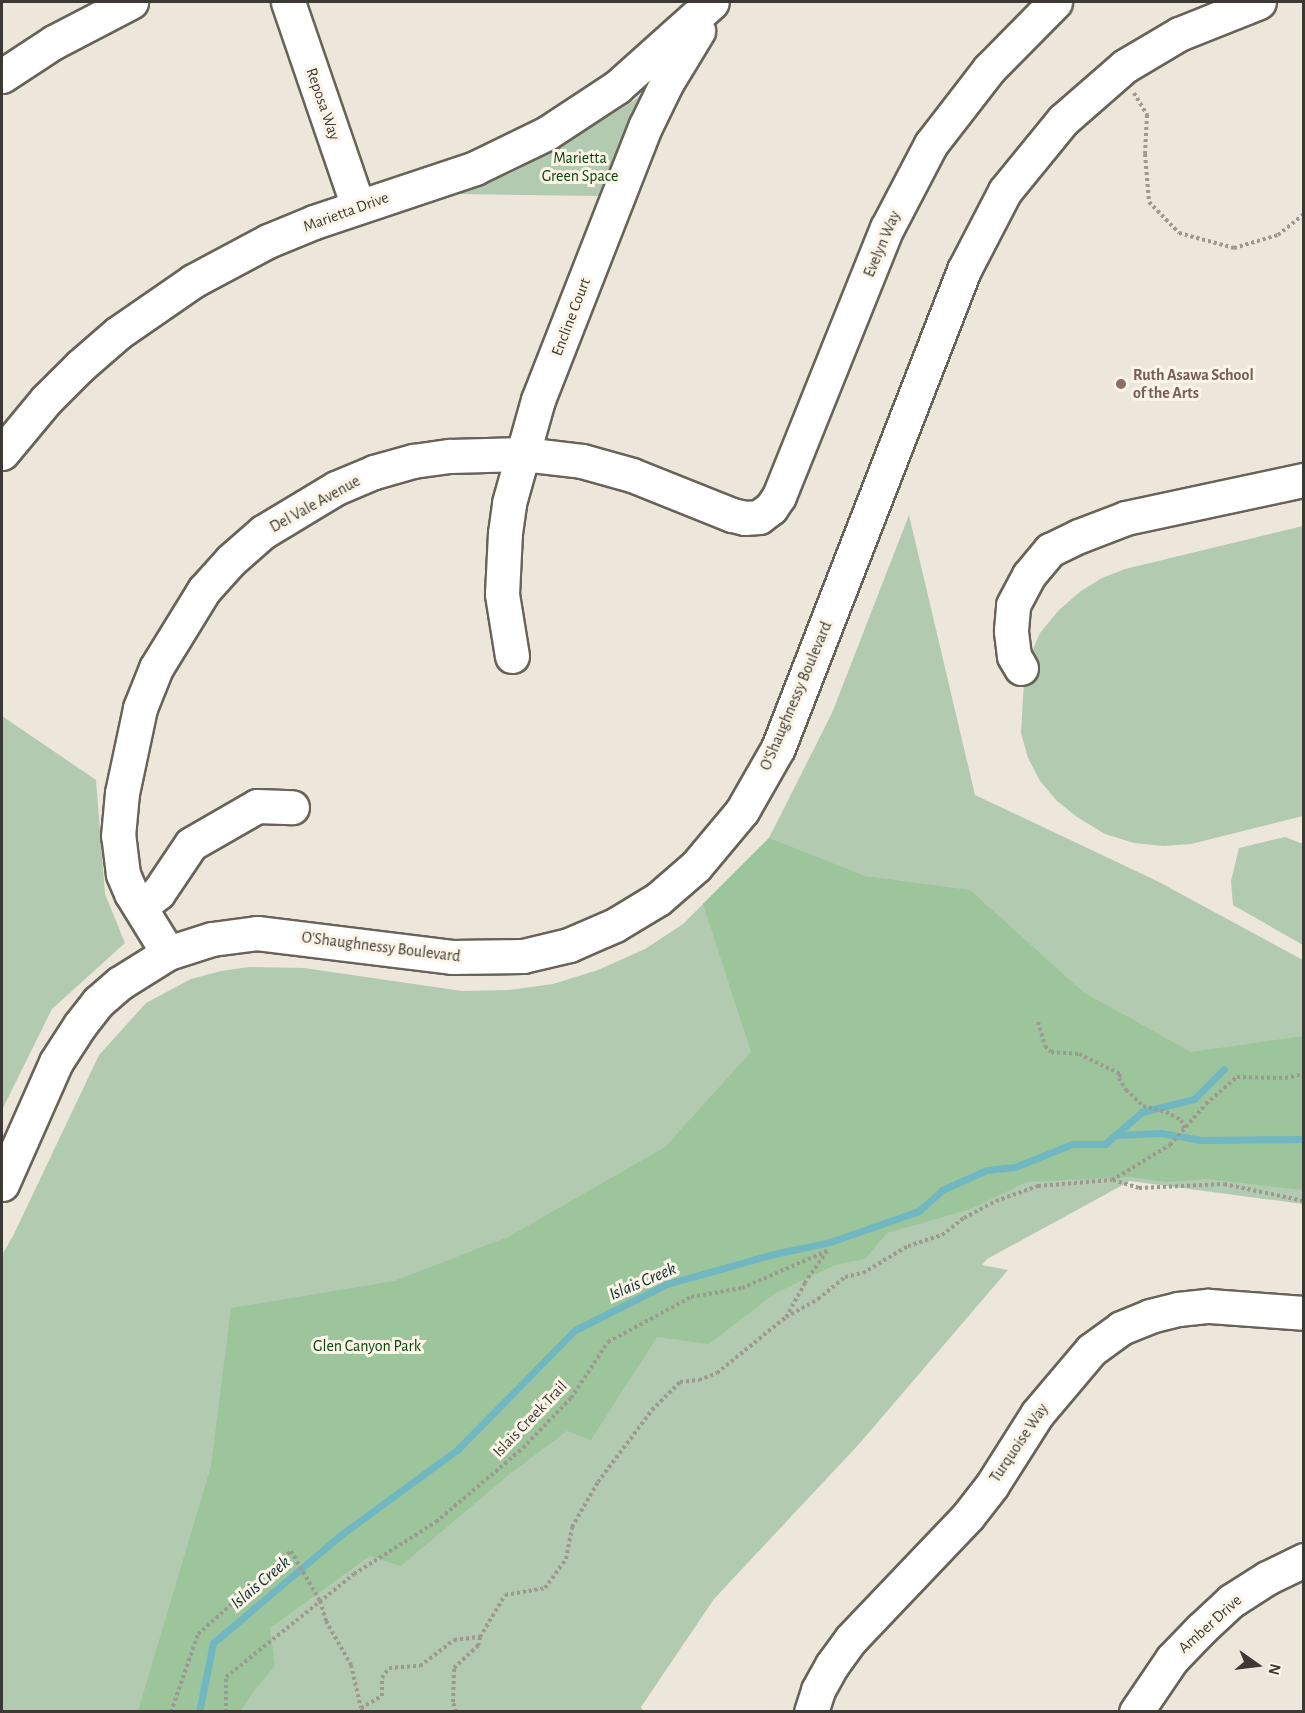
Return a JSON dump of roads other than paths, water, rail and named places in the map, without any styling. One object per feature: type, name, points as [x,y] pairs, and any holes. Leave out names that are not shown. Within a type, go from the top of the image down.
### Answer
[{"type":"street","points":[[2,76],[54,42],[126,2]]},
{"type":"street","name":"Reposa Way","points":[[288,2],[358,206]]},
{"type":"street","name":"Marietta Drive","points":[[2,453],[46,400],[80,366],[154,306],[193,281],[268,241],[358,206],[475,168],[548,133],[617,87],[712,2]]},
{"type":"street","name":"Encline Court","points":[[512,656],[504,617],[502,565],[509,503],[538,400],[646,126],[667,82],[720,2]]},
{"type":"street","name":"Evelyn Way","points":[[759,517],[771,508],[779,496],[887,228],[931,144],[989,69],[1055,2]]},
{"type":"street","name":"O'Shaughnessy Boulevard","points":[[2,1184],[56,1062],[80,1025],[98,1002],[120,983],[168,953],[212,939],[257,933],[452,957],[523,956],[569,945],[592,936],[637,912],[676,884],[728,830],[754,792],[778,748],[964,270],[1005,191],[1062,120],[1102,84],[1151,49],[1242,5]]},
{"type":"street","name":"Del Vale Avenue","points":[[168,953],[123,874],[119,855],[122,793],[130,747],[140,708],[156,668],[204,590],[231,560],[263,532],[336,488],[374,472],[413,461],[484,453],[523,454],[607,467],[732,515],[745,518],[759,517]]},
{"type":"street","points":[[1021,668],[1014,656],[1011,630],[1013,605],[1029,575],[1050,550],[1126,518],[1304,480]]},
{"type":"street","points":[[140,907],[158,893],[191,844],[257,806],[292,807]]},
{"type":"street","name":"Turquoise Way","points":[[811,1712],[827,1673],[851,1639],[968,1516],[992,1485],[1037,1413],[1091,1350],[1121,1328],[1150,1316],[1178,1309],[1209,1306],[1304,1313]]},
{"type":"street","name":"Amber Drive","points":[[1136,1712],[1146,1693],[1172,1659],[1201,1629],[1232,1601],[1267,1578],[1304,1560]]},
{"type":"waterway","name":"Islais Creek","points":[[199,1712],[213,1643],[342,1534],[458,1449],[575,1330],[667,1284],[774,1254],[830,1242],[919,1211],[942,1190],[987,1170],[1015,1167],[1072,1144],[1105,1144],[1142,1112],[1194,1099],[1224,1069]]},
{"type":"waterway","points":[[1115,1135],[1161,1133],[1199,1140],[1304,1139]]},
{"type":"place","name":"Ruth Asawa School of the Arts","points":[[1121,384]]},
{"type":"park label","name":"Marietta Green Space","points":[[580,167]]},
{"type":"park label","name":"Glen Canyon Park","points":[[367,1346]]}]
